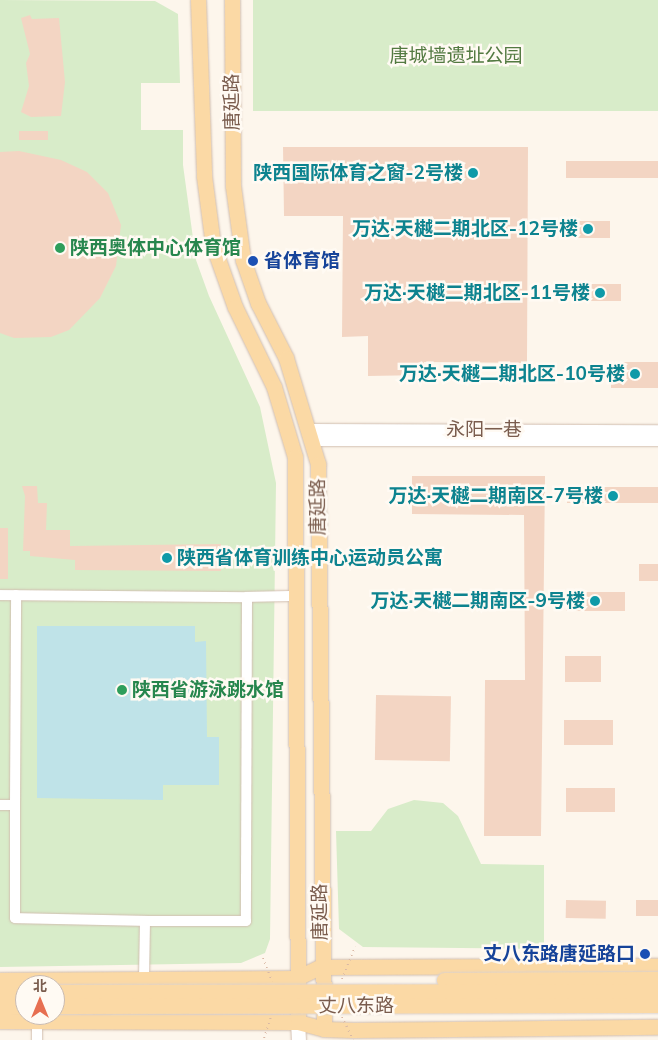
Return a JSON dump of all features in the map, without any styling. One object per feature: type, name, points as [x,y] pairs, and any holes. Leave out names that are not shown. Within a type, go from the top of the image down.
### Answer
[{"type":"main road","name":"唐延路","points":[[198,0],[204,176],[214,245],[235,307],[274,387],[295,457],[298,1022]]},
{"type":"main road","name":"唐延路","points":[[232,0],[233,186],[243,260],[258,303],[286,358],[311,435],[318,464],[320,967],[324,1035]]},
{"type":"main road","points":[[320,967],[658,966]]},
{"type":"main road","name":"丈八东路","points":[[0,980],[297,978],[320,967]]},
{"type":"main road","points":[[389,967],[444,980],[658,979]]},
{"type":"main road","points":[[0,993],[15,992]]},
{"type":"main road","name":"丈八东路","points":[[65,992],[658,992]]},
{"type":"main road","name":"丈八东路","points":[[65,1006],[658,1005]]},
{"type":"main road","points":[[0,1006],[15,1006]]},
{"type":"main road","points":[[380,1030],[417,1020],[658,1018]]},
{"type":"main road","name":"丈八东路","points":[[0,1021],[15,1021]]},
{"type":"main road","name":"丈八东路","points":[[65,1022],[298,1022],[324,1035],[380,1030]]},
{"type":"main road","points":[[298,1022],[299,1040]]},
{"type":"main road","points":[[380,1030],[658,1027]]},
{"type":"street","name":"永阳一巷","points":[[311,435],[658,431]]},
{"type":"street","name":"永阳一巷","points":[[311,435],[658,440]]},
{"type":"street","points":[[0,595],[296,596]]},
{"type":"street","points":[[16,595],[15,918],[145,922],[246,921],[246,597]]},
{"type":"street","points":[[0,805],[14,805]]},
{"type":"street","points":[[144,980],[145,922]]},
{"type":"street","points":[[37,1025],[37,1040]]},
{"type":"path","points":[[341,982],[355,947]]},
{"type":"path","points":[[263,958],[273,982]]},
{"type":"path","points":[[264,1038],[272,1014]]},
{"type":"path","points":[[341,1015],[352,1040]]},
{"type":"green space","points":[[0,0],[155,1],[178,14],[180,83],[141,83],[141,130],[183,130],[183,165],[196,260],[209,296],[260,407],[276,483],[270,939],[265,953],[241,963],[0,967]]},
{"type":"green space","name":"唐城墙遗址公园","points":[[253,0],[658,0],[658,111],[253,111]]},
{"type":"green space","points":[[414,800],[443,803],[458,816],[481,864],[544,865],[544,949],[363,947],[339,929],[336,831],[371,831],[388,809]]},
{"type":"water","name":"陕西省游泳跳水馆","points":[[37,626],[195,626],[195,642],[206,641],[207,737],[219,737],[219,785],[163,785],[163,800],[37,798]]},
{"type":"building","points":[[30,15],[32,19],[59,18],[65,82],[61,116],[31,117],[21,112],[29,86],[26,63],[30,54],[21,18]]},
{"type":"building","points":[[19,131],[48,131],[48,140],[19,140]]},
{"type":"building","points":[[283,147],[528,147],[527,363],[424,362],[424,375],[368,376],[368,336],[342,337],[343,216],[284,216]]},
{"type":"building","name":"陕西奥体中心体育馆","points":[[19,151],[61,160],[87,172],[108,193],[121,225],[116,266],[100,298],[69,330],[51,337],[14,338],[0,333],[0,152]]},
{"type":"building","points":[[566,161],[658,161],[658,178],[566,178]]},
{"type":"building","name":"万达·天樾二期北区-12号楼","points":[[565,221],[610,221],[610,238],[565,238]]},
{"type":"building","name":"万达·天樾二期北区-11号楼","points":[[580,284],[621,284],[621,301],[580,301]]},
{"type":"building","name":"万达·天樾二期北区-10号楼","points":[[611,362],[658,362],[658,388],[611,388]]},
{"type":"building","points":[[412,476],[545,476],[541,836],[484,836],[485,680],[525,680],[524,515],[412,514]]},
{"type":"building","points":[[22,486],[37,486],[38,503],[47,503],[46,530],[70,530],[70,546],[221,544],[221,571],[75,570],[75,560],[30,556],[30,551],[23,551],[25,496]]},
{"type":"building","name":"万达·天樾二期南区-7号楼","points":[[567,487],[658,487],[658,503],[567,503]]},
{"type":"building","points":[[0,528],[8,528],[8,579],[0,579]]},
{"type":"building","points":[[639,564],[658,564],[658,581],[639,581]]},
{"type":"building","name":"万达·天樾二期南区-9号楼","points":[[566,592],[625,592],[625,611],[566,611]]},
{"type":"building","points":[[565,656],[601,656],[601,682],[565,682]]},
{"type":"building","points":[[376,695],[451,696],[450,761],[375,760]]},
{"type":"building","points":[[564,720],[613,720],[613,745],[564,745]]},
{"type":"building","points":[[566,788],[615,788],[615,812],[566,812]]},
{"type":"building","points":[[566,900],[606,901],[606,919],[566,918]]},
{"type":"building","points":[[636,900],[658,900],[658,916],[636,916]]},
{"type":"place","name":"陕西国际体育之窗-2号楼","points":[[473,173]]},
{"type":"place","name":"万达·天樾二期北区-12号楼","points":[[588,229]]},
{"type":"place","name":"陕西奥体中心体育馆","points":[[60,248]]},
{"type":"place","name":"省体育馆","points":[[253,261]]},
{"type":"place","name":"万达·天樾二期北区-11号楼","points":[[600,293]]},
{"type":"place","name":"万达·天樾二期北区-10号楼","points":[[635,374]]},
{"type":"place","name":"万达·天樾二期南区-7号楼","points":[[613,496]]},
{"type":"place","name":"陕西省体育训练中心运动员公寓","points":[[167,558]]},
{"type":"place","name":"万达·天樾二期南区-9号楼","points":[[595,601]]},
{"type":"place","name":"陕西省游泳跳水馆","points":[[122,690]]},
{"type":"place","name":"丈八东路唐延路口","points":[[645,954]]}]
